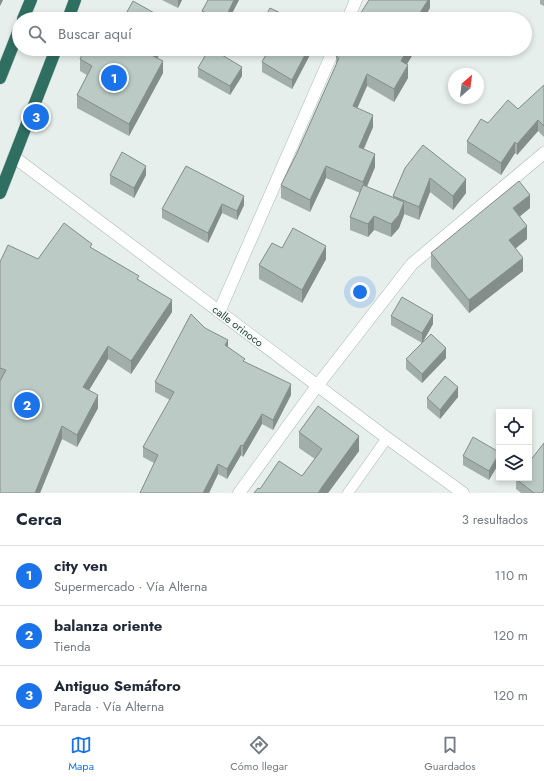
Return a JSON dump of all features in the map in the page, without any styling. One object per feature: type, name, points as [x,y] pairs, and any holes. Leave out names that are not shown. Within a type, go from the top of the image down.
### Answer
[{"type":"highway","points":[[26,12],[31,0]]},
{"type":"highway","points":[[71,12],[75,0]]},
{"type":"highway","points":[[0,78],[12,48]]},
{"type":"highway","points":[[0,193],[53,56]]},
{"type":"street","points":[[351,12],[356,0]]},
{"type":"street","points":[[218,312],[331,56]]},
{"type":"street","points":[[239,493],[317,386],[412,264],[544,153]]},
{"type":"street","name":"calle orinoco","points":[[14,158],[317,386],[463,493]]},
{"type":"lane","points":[[348,493],[387,438]]},
{"type":"building","points":[[208,0],[234,0],[228,12],[202,11]]},
{"type":"building","points":[[369,0],[428,0],[420,12],[361,12]]},
{"type":"building","points":[[133,1],[153,12],[127,12]]},
{"type":"building","points":[[270,8],[278,12],[268,12]]},
{"type":"building","points":[[82,56],[153,56],[163,61],[129,124],[77,95],[92,66],[80,59]]},
{"type":"building","points":[[205,56],[224,56],[242,67],[230,86],[198,68]]},
{"type":"building","points":[[265,56],[304,56],[292,80],[262,62]]},
{"type":"building","points":[[336,56],[404,56],[401,61],[408,65],[394,89],[367,74],[353,106],[373,115],[359,147],[375,154],[363,182],[326,166],[310,200],[281,185],[297,153],[339,58]]},
{"type":"building","points":[[544,85],[544,126],[538,120],[517,144],[515,142],[501,163],[467,141],[481,119],[488,123],[508,100],[518,109]]},
{"type":"building","points":[[423,145],[466,179],[453,196],[430,178],[419,207],[393,196],[405,168]]},
{"type":"building","points":[[122,152],[146,166],[134,188],[110,175]]},
{"type":"building","points":[[186,166],[244,196],[237,211],[222,204],[208,233],[162,209]]},
{"type":"building","points":[[519,181],[530,195],[513,208],[527,226],[509,240],[523,258],[469,300],[431,253]]},
{"type":"building","points":[[363,185],[404,202],[399,215],[391,224],[374,216],[368,224],[350,217]]},
{"type":"building","points":[[64,223],[92,244],[90,247],[139,276],[137,279],[172,300],[131,361],[108,346],[83,387],[98,395],[77,435],[62,426],[35,493],[0,493],[0,381],[6,370],[0,368],[0,262],[8,245],[38,259]]},
{"type":"building","points":[[293,228],[326,246],[302,290],[259,265],[272,243],[282,248]]},
{"type":"building","points":[[402,297],[433,315],[422,333],[391,316]]},
{"type":"building","points":[[191,314],[205,328],[228,340],[225,345],[245,359],[243,361],[291,384],[273,420],[262,414],[227,469],[218,464],[203,493],[140,493],[158,455],[143,447],[174,392],[155,382]]},
{"type":"building","points":[[431,334],[446,348],[422,374],[406,359]]},
{"type":"building","points":[[445,376],[458,387],[440,410],[427,398]]},
{"type":"building","points":[[318,406],[359,436],[318,493],[254,493],[258,488],[260,489],[279,461],[302,476],[322,449],[299,432]]},
{"type":"building","points":[[473,437],[496,450],[496,459],[489,471],[463,456]]},
{"type":"building","points":[[544,443],[544,490],[542,493],[534,493],[519,481],[532,481],[532,458]]},
{"type":"place","name":"city ven","points":[[114,78]]},
{"type":"place","name":"Antiguo Semáforo","points":[[36,117]]},
{"type":"place","name":"balanza oriente","points":[[27,405]]}]
